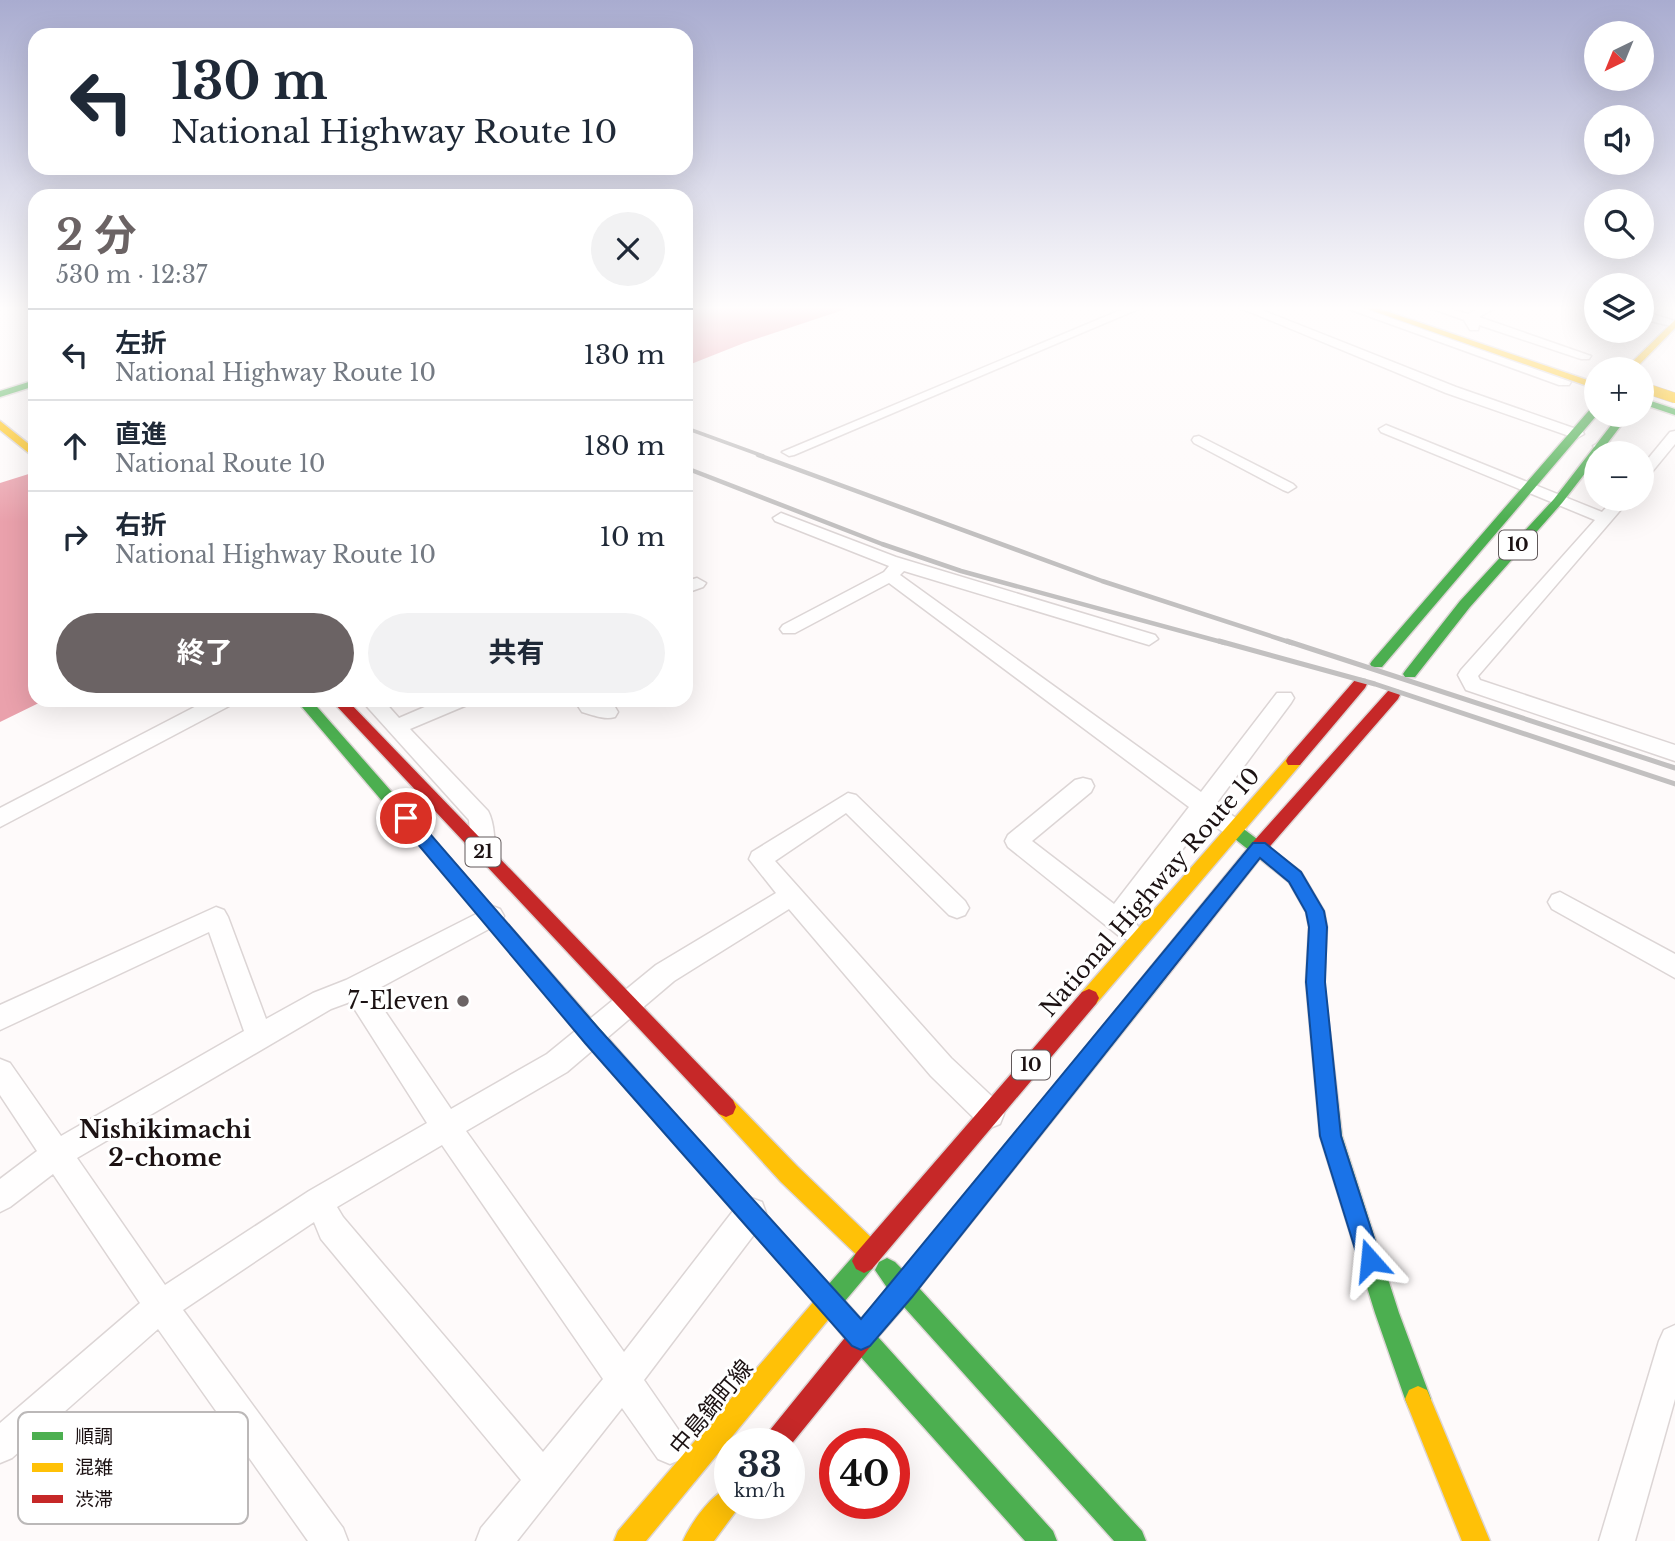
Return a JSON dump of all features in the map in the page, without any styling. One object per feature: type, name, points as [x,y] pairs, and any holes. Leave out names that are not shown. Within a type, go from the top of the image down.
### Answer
[{"type":"main road","points":[[3,401],[28,387]]},
{"type":"main road","points":[[1654,387],[1675,391]]},
{"type":"main road","points":[[1654,389],[1675,398]]},
{"type":"main road","points":[[1654,391],[1675,405]]},
{"type":"main road","points":[[1654,405],[1675,412]]},
{"type":"main road","points":[[0,424],[28,449]]},
{"type":"main road","name":"10","points":[[1377,664],[1584,425]]},
{"type":"main road","name":"10","points":[[1409,674],[1465,604],[1558,501],[1584,467]]},
{"type":"main road","name":"National Highway Route 10","points":[[829,1301],[1360,684]]},
{"type":"main road","name":"10","points":[[861,1338],[904,1289],[1259,848],[1393,695]]},
{"type":"main road","name":"21","points":[[309,707],[492,916],[592,1036],[829,1301]]},
{"type":"main road","name":"21","points":[[345,707],[789,1174],[871,1253]]},
{"type":"main road","points":[[1235,829],[1295,877],[1315,911],[1318,927],[1315,982],[1331,1136],[1400,1348],[1476,1541]]},
{"type":"main road","points":[[871,1253],[1132,1541]]},
{"type":"main road","points":[[829,1301],[1043,1541]]},
{"type":"main road","name":"中島錦町線","points":[[628,1541],[829,1301]]},
{"type":"main road","points":[[788,1428],[861,1338]]},
{"type":"main road","points":[[697,1541],[734,1524]]},
{"type":"street","points":[[789,452],[964,379]]},
{"type":"street","points":[[1423,379],[1577,434]]},
{"type":"street","points":[[1556,379],[1564,382]]},
{"type":"street","points":[[1385,429],[1605,519]]},
{"type":"street","points":[[1654,457],[1675,435]]},
{"type":"street","points":[[1199,440],[1288,487]]},
{"type":"street","points":[[1612,511],[1468,675],[1473,685],[1675,753]]},
{"type":"street","points":[[781,518],[895,570],[1149,639]]},
{"type":"street","points":[[789,629],[895,570]]},
{"type":"street","points":[[895,570],[1235,829]]},
{"type":"street","points":[[1116,920],[1284,698]]},
{"type":"street","points":[[0,818],[212,707]]},
{"type":"street","points":[[377,707],[480,817],[483,852]]},
{"type":"street","points":[[396,727],[443,707]]},
{"type":"street","points":[[589,707],[608,712]]},
{"type":"street","points":[[1083,786],[1016,841],[1141,938]]},
{"type":"street","points":[[957,908],[848,801],[760,859],[941,1067],[990,1114]]},
{"type":"street","points":[[39,1412],[162,1306],[319,1201],[448,1129],[558,1063],[665,973],[793,895]]},
{"type":"street","points":[[1560,902],[1675,967]]},
{"type":"street","points":[[0,1197],[58,1153],[322,1001],[355,988],[492,916]]},
{"type":"street","points":[[0,1018],[216,917],[260,1038]]},
{"type":"street","points":[[355,988],[448,1129],[670,1447]]},
{"type":"street","points":[[0,1072],[238,1412]]},
{"type":"street","points":[[319,1201],[332,1228],[543,1479]]},
{"type":"street","points":[[494,1541],[624,1379],[751,1213]]},
{"type":"street","points":[[1617,1541],[1675,1340]]},
{"type":"street","points":[[248,1426],[330,1541]]},
{"type":"street","points":[[0,1446],[18,1430]]},
{"type":"shaded area","points":[[28,474],[28,707],[31,707],[0,722],[0,483]]},
{"type":"railway","points":[[693,431],[763,456]]},
{"type":"railway","points":[[758,455],[1102,581],[1292,643]]},
{"type":"railway","points":[[693,471],[882,544],[961,571],[1225,643]]},
{"type":"railway","points":[[1219,641],[1375,684],[1675,784]]},
{"type":"railway","points":[[1287,641],[1675,768]]},
{"type":"traffic: fast","points":[[0,394],[28,385]]},
{"type":"traffic: fast","points":[[1654,405],[1675,412]]},
{"type":"traffic: fast","points":[[1377,664],[1584,423]]},
{"type":"traffic: fast","points":[[1410,674],[1465,604],[1558,501],[1615,427]]},
{"type":"traffic: fast","points":[[309,707],[674,1128]]},
{"type":"traffic: fast","points":[[1241,834],[1295,877],[1315,911],[1318,927],[1315,982],[1331,1136],[1387,1313],[1418,1399]]},
{"type":"traffic: fast","points":[[861,1338],[904,1289],[1158,973]]},
{"type":"traffic: fast","points":[[864,1261],[829,1301],[1043,1541]]},
{"type":"traffic: fast","points":[[887,1270],[1132,1541]]},
{"type":"traffic: slow","points":[[1575,379],[1584,382]]},
{"type":"traffic: slow","points":[[1654,391],[1675,398]]},
{"type":"traffic: slow","points":[[0,424],[28,449]]},
{"type":"traffic: slow","points":[[1089,998],[1294,761]]},
{"type":"traffic: slow","points":[[726,1107],[789,1174],[871,1253]]},
{"type":"traffic: slow","points":[[628,1541],[829,1301]]},
{"type":"traffic: slow","points":[[1418,1399],[1476,1541]]},
{"type":"traffic: slow","points":[[697,1541],[715,1519]]},
{"type":"traffic: jam","points":[[1294,761],[1360,684]]},
{"type":"traffic: jam","points":[[1158,973],[1259,847],[1393,695]]},
{"type":"traffic: jam","points":[[345,707],[726,1107]]},
{"type":"traffic: jam","points":[[864,1261],[1089,998]]},
{"type":"traffic: jam","points":[[674,1128],[829,1301]]},
{"type":"traffic: jam","points":[[788,1428],[861,1338]]},
{"type":"place","name":"7-Eleven","points":[[463,1001]]},
{"type":"district","name":"Nishikimachi 2-chome","points":[[165,1144]]},
{"type":"route","points":[[406,818],[592,1036],[861,1338],[904,1289],[1259,848],[1295,877],[1315,911],[1318,927],[1315,982],[1331,1136],[1370,1260]]}]
